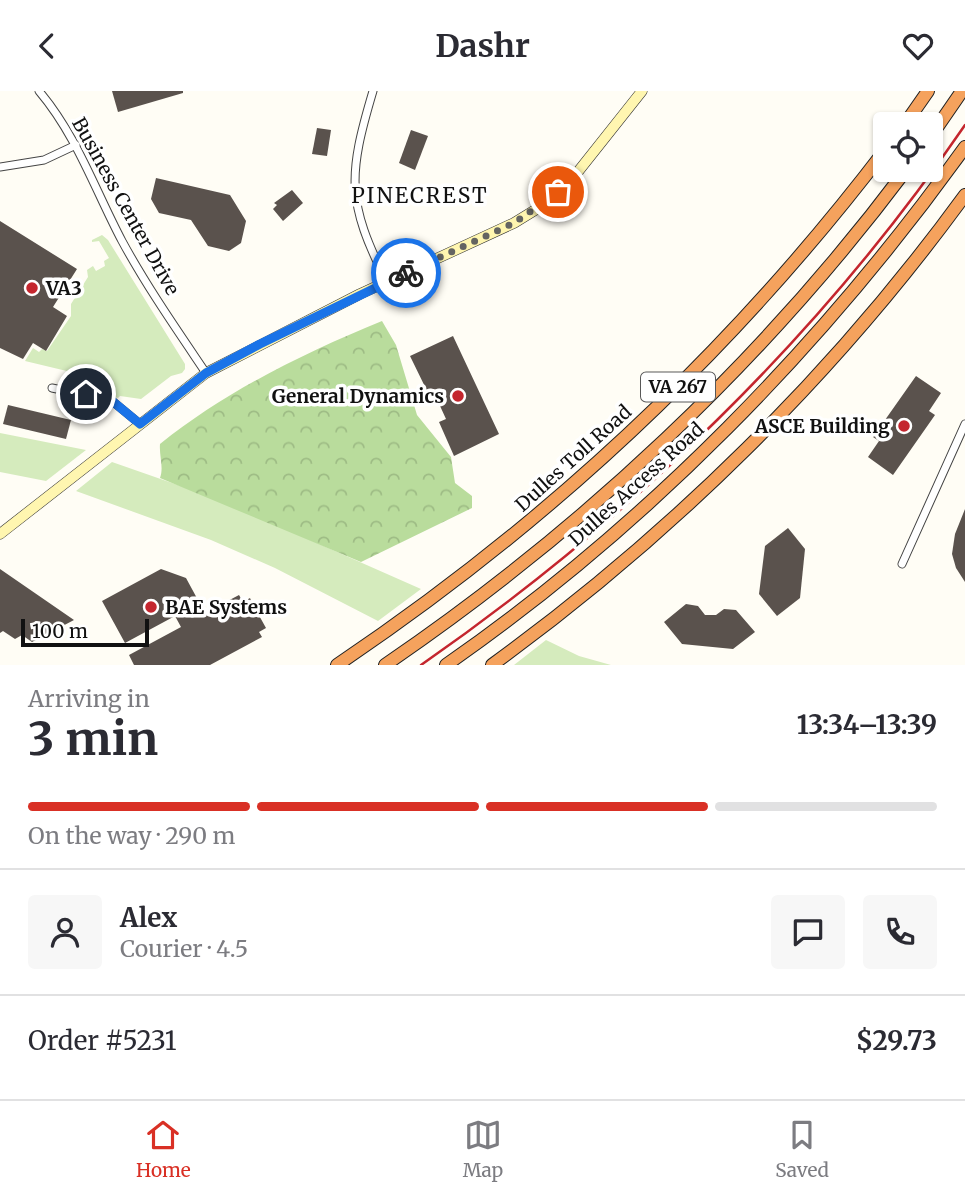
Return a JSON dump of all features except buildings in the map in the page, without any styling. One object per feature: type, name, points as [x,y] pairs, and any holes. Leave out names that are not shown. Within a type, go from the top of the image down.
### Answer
[{"type":"highway","points":[[914,112],[929,91]]},
{"type":"highway","points":[[943,119],[962,91]]},
{"type":"highway","name":"Dulles Access Road","points":[[448,663],[506,620],[629,519],[755,398],[857,284],[938,185],[965,147]]},
{"type":"highway","name":"Dulles Toll Road","points":[[337,665],[439,593],[539,515],[614,449],[791,266],[873,165]]},
{"type":"highway","name":"Dulles Access Road","points":[[385,665],[469,605],[591,506],[704,401],[803,296],[897,182]]},
{"type":"highway","points":[[492,665],[668,523],[744,450],[858,328],[965,195]]},
{"type":"main road","points":[[0,534],[206,373],[387,282],[506,227],[540,207],[569,183],[642,91]]},
{"type":"street","name":"Business Center Drive","points":[[39,91],[76,145],[133,260],[206,373]]},
{"type":"street","points":[[373,91],[357,147],[354,183],[366,240],[387,282]]},
{"type":"street","points":[[0,167],[44,160],[76,145]]},
{"type":"street","points":[[52,387],[111,400],[140,424]]},
{"type":"street","points":[[902,564],[965,424]]},
{"type":"green space","points":[[102,235],[108,240],[185,364],[182,373],[171,376],[141,399],[118,398],[94,390],[96,378],[25,361],[33,348],[39,352],[42,349],[47,351],[71,316],[71,304],[88,277],[87,270],[93,266],[96,271],[105,266],[104,261],[109,258],[99,241],[92,242]]},
{"type":"green space","points":[[382,321],[396,345],[417,415],[451,457],[455,483],[472,496],[472,508],[361,562],[160,478],[160,444],[185,425],[266,375]]},
{"type":"green space","points":[[0,433],[86,450],[46,481],[0,472]]},
{"type":"green space","points":[[112,462],[215,498],[421,589],[378,621],[275,568],[211,540],[76,491]]},
{"type":"green space","points":[[546,640],[579,656],[611,665],[514,665]]},
{"type":"railway","points":[[421,665],[499,609],[574,549],[647,486],[717,420],[785,351],[848,278],[909,203],[965,125]]},
{"type":"way so far","points":[[406,273],[514,223],[558,192]]},
{"type":"place","name":"VA3","points":[[32,288]]},
{"type":"place","name":"General Dynamics","points":[[458,396]]},
{"type":"place","name":"ASCE Building","points":[[904,426]]},
{"type":"place","name":"BAE Systems","points":[[151,607]]},
{"type":"district","name":"PINECREST","points":[[420,196]]},
{"type":"route","points":[[86,394],[111,400],[140,424],[206,373],[406,273]]}]
